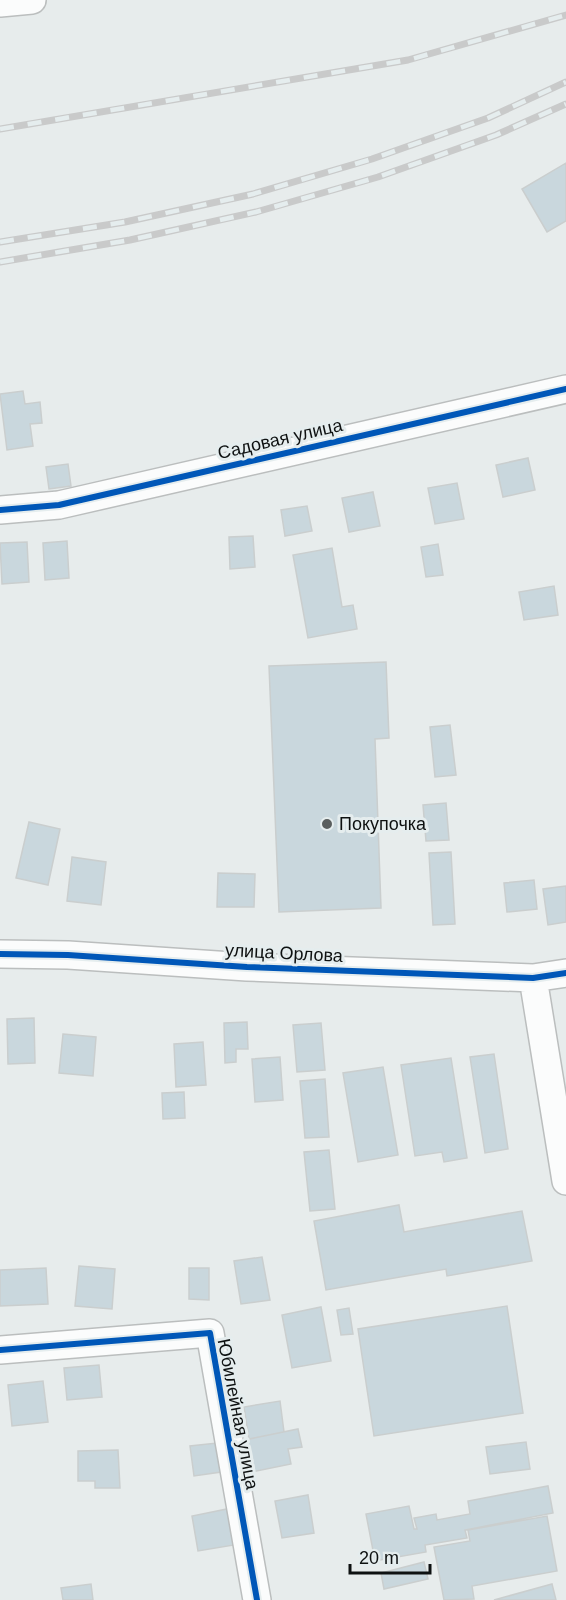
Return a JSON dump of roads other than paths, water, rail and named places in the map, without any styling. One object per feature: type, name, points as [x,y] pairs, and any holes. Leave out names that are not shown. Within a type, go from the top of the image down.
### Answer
[{"type":"street","points":[[0,3],[32,0]]},
{"type":"street","name":"Садовая улица","points":[[0,510],[59,505],[566,389]]},
{"type":"street","name":"улица Орлова","points":[[0,954],[68,955],[247,967],[533,978],[566,973]]},
{"type":"street","points":[[533,978],[566,1180]]},
{"type":"street","name":"Юбилейная улица","points":[[0,1350],[210,1333],[257,1600]]},
{"type":"railway","points":[[0,129],[408,60],[566,15]]},
{"type":"railway","points":[[0,242],[125,222],[253,194],[372,159],[488,118],[566,82]]},
{"type":"railway","points":[[0,262],[130,240],[256,212],[378,177],[496,135],[566,104]]},
{"type":"place","name":"Покупочка","points":[[327,824]]}]
